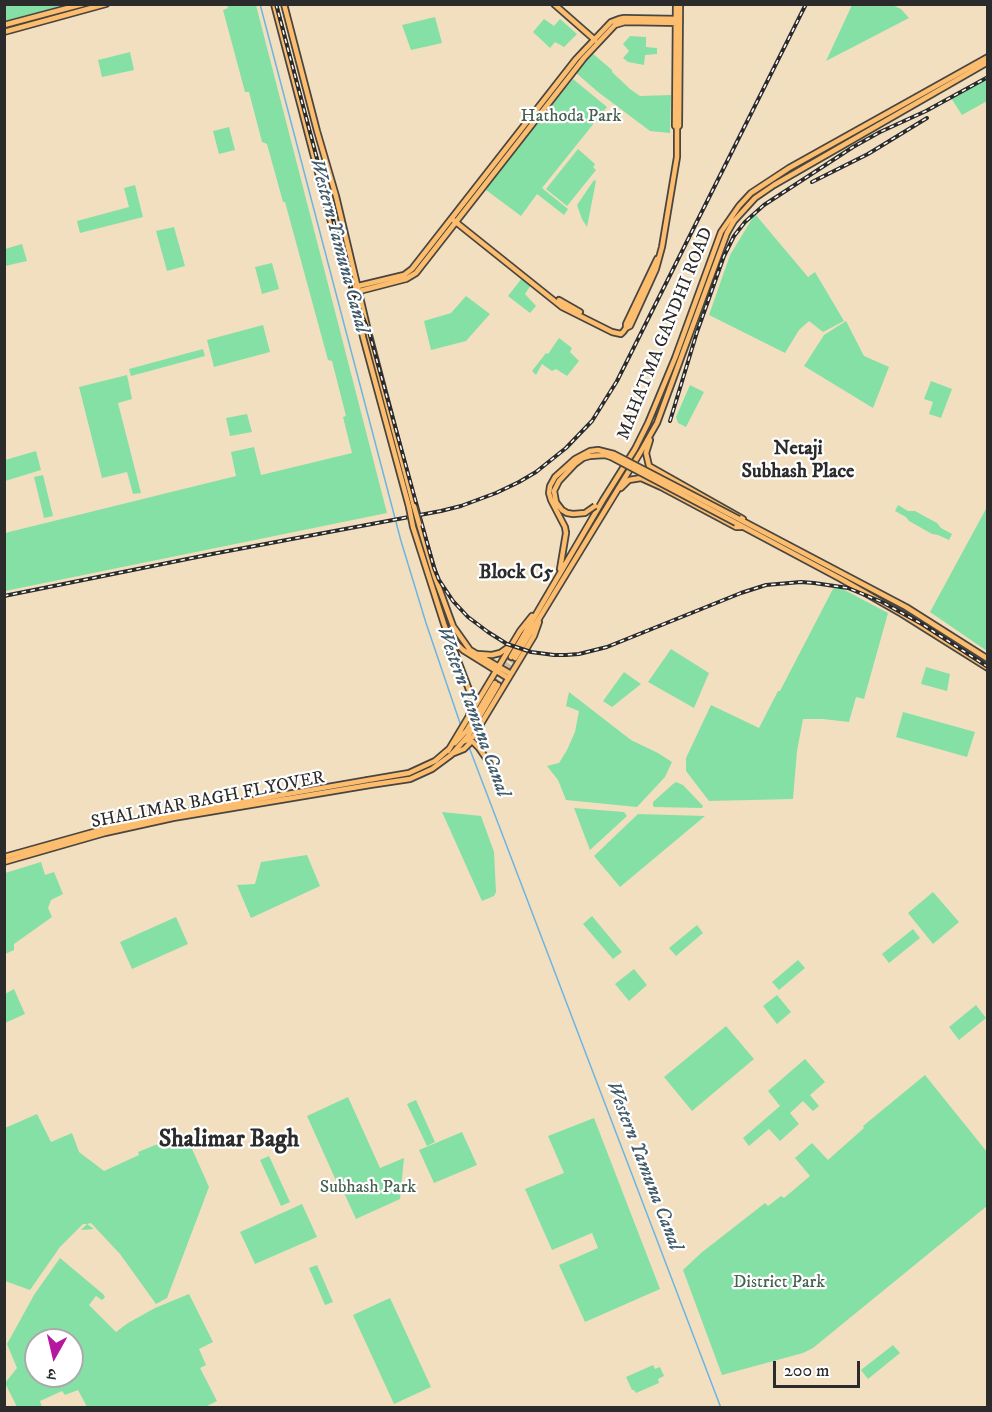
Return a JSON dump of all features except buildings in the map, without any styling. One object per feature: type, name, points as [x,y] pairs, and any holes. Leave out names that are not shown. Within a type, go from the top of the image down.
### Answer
[{"type":"main road","points":[[4,25],[83,4]]},
{"type":"main road","points":[[4,32],[106,4]]},
{"type":"main road","points":[[274,4],[337,245],[361,302],[379,384],[435,577],[459,636],[470,650],[498,669]]},
{"type":"main road","points":[[284,4],[336,196],[355,277],[355,290],[413,527],[444,624],[471,695],[472,706],[464,749],[449,753]]},
{"type":"main road","points":[[554,4],[596,41]]},
{"type":"main road","points":[[455,220],[562,307],[612,332],[621,334],[658,260],[671,185],[679,126],[678,4]]},
{"type":"main road","points":[[596,41],[599,34],[611,22],[619,19],[678,21]]},
{"type":"main road","points":[[355,290],[412,270],[455,220],[576,59],[611,28],[620,23],[678,21]]},
{"type":"main road","points":[[588,34],[599,34]]},
{"type":"main road","points":[[903,107],[987,59]]},
{"type":"main road","name":"MAHATMA GANDHI ROAD","points":[[543,608],[655,426],[727,233],[734,221],[755,198],[774,185],[903,107]]},
{"type":"main road","name":"MAHATMA GANDHI ROAD","points":[[543,608],[559,575],[635,449],[648,423],[675,358],[721,232],[729,218],[751,193],[769,180],[903,107]]},
{"type":"main road","points":[[355,277],[368,286]]},
{"type":"main road","points":[[361,302],[368,286]]},
{"type":"main road","points":[[655,426],[648,444],[649,466],[742,517],[745,525]]},
{"type":"main road","points":[[559,575],[566,533],[550,500],[549,490],[551,483],[562,470],[590,451],[614,453],[737,521]]},
{"type":"main road","points":[[603,500],[585,513],[567,513],[556,502],[554,491],[559,481],[583,458],[605,455],[611,457],[906,607],[987,659]]},
{"type":"main road","points":[[653,483],[659,472]]},
{"type":"main road","points":[[614,495],[629,480],[641,478],[736,526],[745,525],[867,594],[987,668]]},
{"type":"main road","points":[[867,594],[870,588]]},
{"type":"main road","points":[[469,716],[520,631],[543,608]]},
{"type":"main road","points":[[513,658],[543,608]]},
{"type":"main road","points":[[449,753],[461,738],[468,735],[473,737],[534,636],[543,608]]},
{"type":"main road","points":[[448,634],[463,650],[510,676]]},
{"type":"main road","points":[[476,654],[500,653],[511,645]]},
{"type":"main road","points":[[967,654],[971,648]]},
{"type":"main road","points":[[449,753],[461,738],[468,735],[497,684]]},
{"type":"main road","points":[[468,735],[490,764]]},
{"type":"main road","name":"SHALIMAR BAGH FLYOVER","points":[[4,859],[104,830],[172,814],[369,782],[409,773],[449,753]]},
{"type":"main road","name":"SHALIMAR BAGH FLYOVER","points":[[369,782],[384,783],[410,779],[432,769],[449,753]]},
{"type":"green space","points":[[5,4],[65,4],[65,5],[5,21]]},
{"type":"green space","points":[[227,5],[256,5],[387,513],[5,591],[5,533],[236,476],[231,452],[254,447],[261,475],[352,453],[343,417],[346,416],[332,361],[328,360],[285,202],[283,202],[267,144],[262,142],[249,92],[245,92],[223,10],[228,8]]},
{"type":"green space","points":[[852,5],[892,5],[901,9],[909,18],[826,61]]},
{"type":"green space","points":[[435,17],[442,43],[411,50],[402,25]]},
{"type":"green space","points":[[544,19],[554,26],[560,19],[577,34],[564,47],[555,42],[550,48],[533,32]]},
{"type":"green space","points":[[630,36],[646,37],[646,47],[657,48],[657,54],[645,55],[644,65],[628,62],[623,58],[629,51],[623,44]]},
{"type":"green space","points":[[130,52],[134,70],[102,77],[98,60]]},
{"type":"green space","points":[[591,52],[640,96],[671,95],[670,133],[650,131],[575,72]]},
{"type":"green space","points":[[987,78],[987,101],[962,115],[951,98]]},
{"type":"green space","name":"Hathoda Park","points":[[573,79],[607,107],[542,188],[568,209],[564,215],[537,194],[521,216],[486,190]]},
{"type":"green space","points":[[229,127],[235,150],[219,154],[213,131]]},
{"type":"green space","points":[[578,149],[595,164],[593,167],[596,170],[567,206],[546,189]]},
{"type":"green space","points":[[594,180],[596,181],[587,227],[577,205]]},
{"type":"green space","points":[[135,185],[143,217],[80,233],[77,221],[129,207],[124,188]]},
{"type":"green space","points":[[755,214],[808,277],[815,272],[844,321],[823,332],[809,321],[799,330],[785,353],[709,315],[730,255]]},
{"type":"green space","points":[[174,227],[185,266],[167,271],[156,231]]},
{"type":"green space","points":[[22,244],[27,261],[5,266],[5,249]]},
{"type":"green space","points":[[272,263],[279,289],[262,294],[255,267]]},
{"type":"green space","points":[[522,278],[531,285],[525,294],[536,306],[530,313],[508,296]]},
{"type":"green space","points":[[466,296],[490,314],[466,341],[431,350],[424,321],[451,313]]},
{"type":"green space","points":[[846,321],[864,356],[889,367],[873,408],[804,366],[824,335]]},
{"type":"green space","points":[[263,325],[270,352],[214,367],[207,340]]},
{"type":"green space","points":[[559,338],[572,348],[570,352],[579,361],[567,376],[556,369],[552,371],[542,364],[536,375],[532,371]]},
{"type":"green space","points":[[203,349],[205,356],[131,376],[129,369]]},
{"type":"green space","points":[[127,375],[132,399],[118,403],[141,493],[133,494],[127,472],[102,478],[79,387]]},
{"type":"green space","points":[[931,381],[952,389],[941,418],[929,414],[933,402],[924,399]]},
{"type":"green space","points":[[690,385],[704,392],[686,427],[678,423],[676,417]]},
{"type":"green space","points":[[247,414],[252,432],[230,436],[226,418]]},
{"type":"green space","points":[[36,451],[41,470],[5,481],[5,460]]},
{"type":"green space","points":[[43,475],[53,516],[44,518],[34,477]]},
{"type":"green space","points":[[898,505],[937,523],[952,534],[949,540],[932,534],[909,521],[895,511]]},
{"type":"green space","points":[[987,507],[987,651],[930,612]]},
{"type":"green space","points":[[835,585],[888,613],[864,699],[856,697],[849,722],[803,719],[797,751],[793,799],[709,801],[686,771],[686,758],[711,705],[759,728]]},
{"type":"green space","points":[[671,649],[709,673],[694,708],[648,682]]},
{"type":"green space","points":[[926,667],[950,674],[947,691],[921,684]]},
{"type":"green space","points":[[624,672],[641,684],[612,707],[603,701]]},
{"type":"green space","points":[[569,692],[631,740],[672,762],[665,777],[637,807],[566,800],[558,780],[547,766],[559,763],[575,732],[579,711],[566,706]]},
{"type":"green space","points":[[903,712],[975,732],[967,757],[896,737]]},
{"type":"green space","points":[[676,782],[683,785],[703,806],[702,808],[653,806],[653,802]]},
{"type":"green space","points":[[574,808],[624,812],[627,816],[590,850]]},
{"type":"green space","points":[[442,812],[481,816],[494,852],[496,892],[494,896],[482,901]]},
{"type":"green space","points":[[638,814],[705,816],[620,887],[594,856]]},
{"type":"green space","points":[[307,855],[320,886],[251,918],[237,885],[255,884],[261,862]]},
{"type":"green space","points":[[41,862],[45,875],[54,872],[63,894],[51,900],[48,908],[52,917],[14,944],[14,950],[5,954],[5,873]]},
{"type":"green space","points":[[933,892],[959,922],[933,944],[908,913]]},
{"type":"green space","points":[[592,916],[622,952],[613,959],[583,924]]},
{"type":"green space","points":[[176,917],[188,944],[132,969],[120,942]]},
{"type":"green space","points":[[697,925],[703,933],[676,956],[669,948]]},
{"type":"green space","points":[[913,929],[920,938],[889,963],[882,954]]},
{"type":"green space","points":[[798,960],[805,968],[779,990],[772,982]]},
{"type":"green space","points":[[634,969],[647,985],[629,1001],[615,984]]},
{"type":"green space","points":[[14,989],[25,1014],[5,1023],[5,994]]},
{"type":"green space","points":[[777,995],[791,1012],[777,1024],[763,1006]]},
{"type":"green space","points":[[976,1005],[986,1018],[959,1040],[949,1027]]},
{"type":"green space","points":[[726,1026],[754,1059],[692,1111],[664,1077]]},
{"type":"green space","points":[[805,1059],[825,1082],[810,1095],[819,1106],[813,1111],[803,1101],[790,1113],[799,1124],[780,1141],[769,1129],[749,1146],[743,1138],[780,1106],[768,1091]]},
{"type":"green space","name":"District Park","points":[[925,1075],[987,1152],[987,1206],[813,1348],[803,1353],[722,1375],[683,1270],[765,1203],[768,1206],[781,1196],[784,1198],[810,1176],[795,1158],[812,1143],[828,1160],[864,1128],[863,1126]]},
{"type":"green space","name":"Subhash Park","points":[[348,1097],[380,1168],[404,1158],[400,1199],[356,1219],[307,1116]]},
{"type":"green space","points":[[416,1100],[435,1142],[427,1146],[407,1104]]},
{"type":"green space","points":[[37,1114],[51,1142],[72,1133],[79,1152],[104,1171],[139,1155],[138,1152],[185,1133],[209,1187],[167,1298],[156,1304],[120,1254],[91,1223],[83,1224],[60,1247],[30,1290],[5,1281],[5,1128]]},
{"type":"green space","points":[[594,1118],[660,1289],[585,1322],[559,1265],[598,1248],[592,1233],[552,1250],[525,1189],[564,1173],[548,1136]]},
{"type":"green space","points":[[462,1132],[477,1165],[434,1183],[419,1150]]},
{"type":"green space","points":[[269,1156],[290,1202],[281,1206],[260,1160]]},
{"type":"green space","points":[[302,1204],[317,1237],[255,1264],[240,1232]]},
{"type":"green space","points":[[87,1224],[94,1229],[81,1230]]},
{"type":"green space","points":[[60,1258],[103,1294],[105,1297],[102,1300],[96,1296],[89,1305],[116,1332],[155,1308],[189,1294],[213,1342],[199,1349],[206,1365],[200,1368],[217,1401],[203,1408],[87,1407],[78,1390],[65,1395],[62,1391],[40,1401],[42,1407],[17,1407],[5,1383],[17,1368],[7,1344],[34,1295]]},
{"type":"green space","points":[[317,1265],[333,1302],[325,1305],[309,1268]]},
{"type":"green space","points":[[390,1298],[431,1387],[394,1404],[353,1315]]},
{"type":"green space","points":[[893,1345],[900,1353],[868,1379],[861,1370]]},
{"type":"green space","points":[[653,1365],[655,1369],[660,1367],[664,1376],[658,1379],[659,1383],[636,1393],[632,1390],[626,1377]]},
{"type":"waterway","name":"Western Yamuna Canal","points":[[260,4],[401,541],[461,726]]},
{"type":"waterway","name":"Western Yamuna Canal","points":[[469,747],[721,1408]]},
{"type":"tunnel","points":[[495,683],[511,657]]},
{"type":"tunnel","points":[[498,685],[515,658]]},
{"type":"railway","points":[[276,4],[352,291],[369,332],[434,568],[453,601],[468,617],[507,644],[531,652],[554,655],[579,654],[607,647],[766,585],[814,583],[848,588],[882,602],[922,624],[988,667]]},
{"type":"railway","points":[[4,596],[441,511],[496,493],[536,472],[566,448],[592,421],[617,381],[806,4]]},
{"type":"railway","points":[[670,421],[697,332],[724,256],[734,236],[745,222],[764,205],[853,147],[988,77]]},
{"type":"railway","points":[[812,182],[868,154],[927,118]]},
{"type":"district","name":"Netaji Subhash Place","points":[[798,462]]},
{"type":"district","name":"Block C5","points":[[516,574]]},
{"type":"district","name":"Shalimar Bagh","points":[[229,1141]]}]
